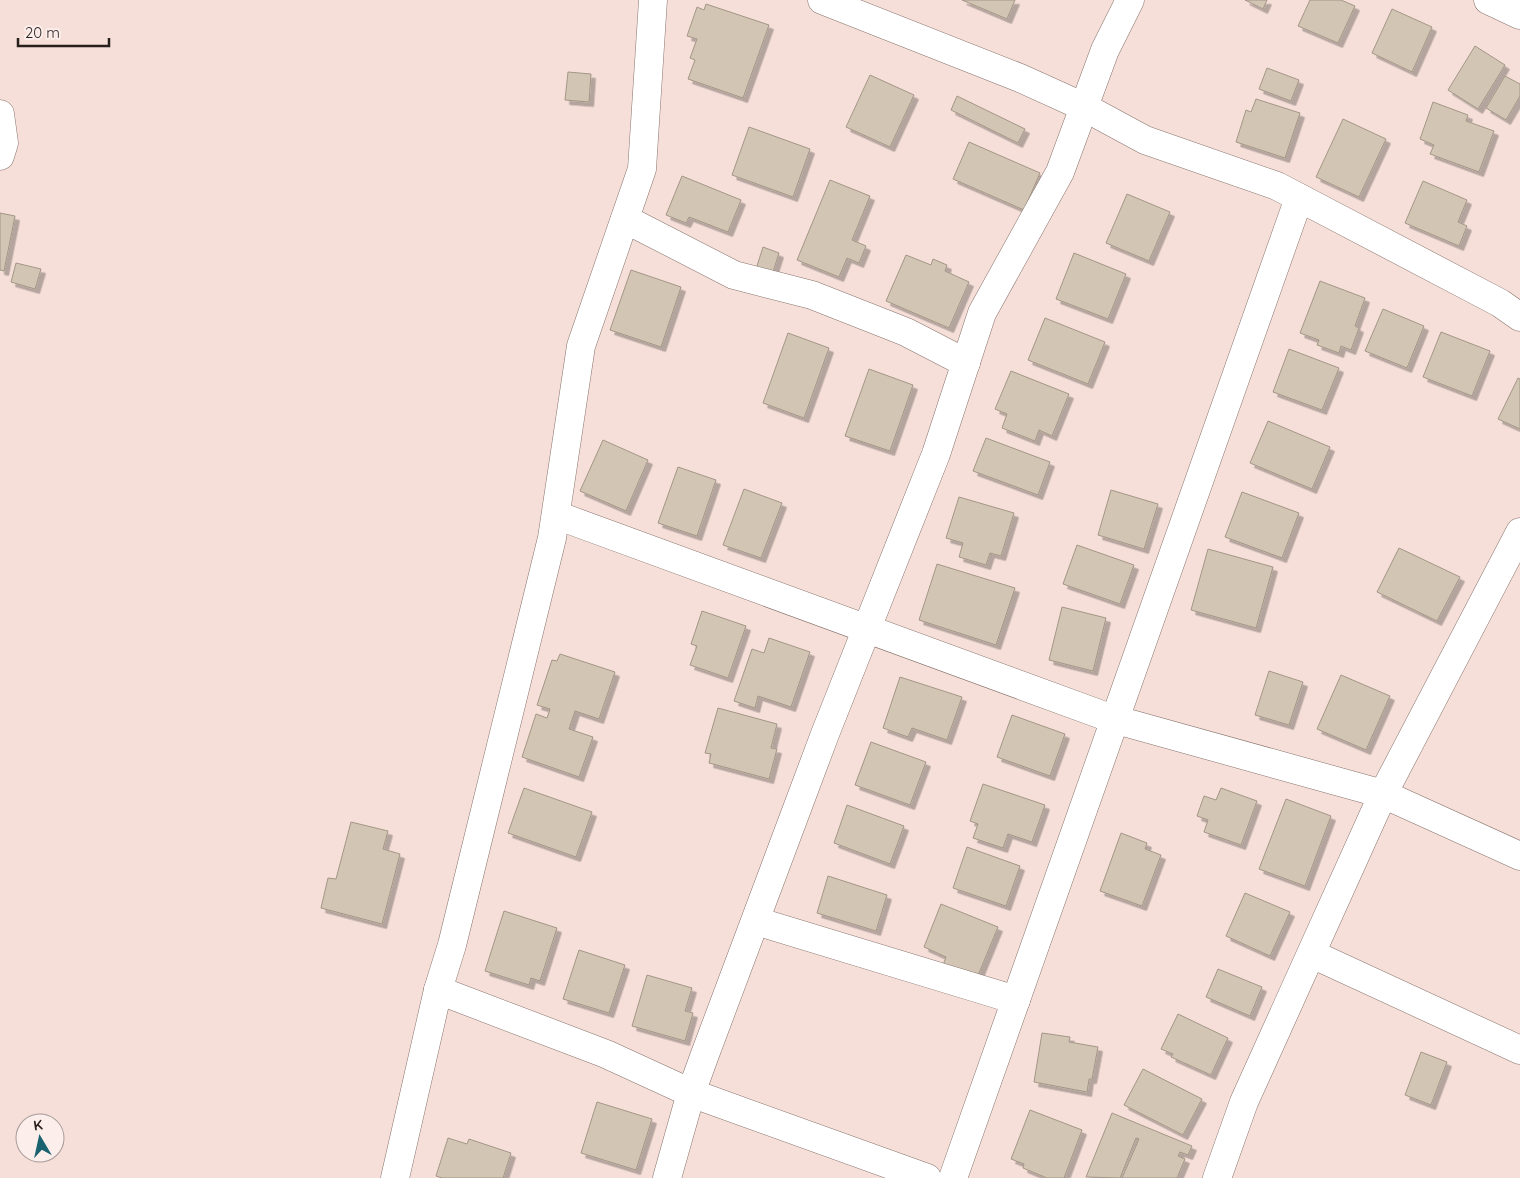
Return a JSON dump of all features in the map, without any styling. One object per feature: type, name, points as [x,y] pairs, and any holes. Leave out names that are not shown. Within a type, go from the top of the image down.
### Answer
[{"type":"street","points":[[395,1178],[438,990],[452,944],[556,515],[581,346],[642,169],[653,0]]},
{"type":"street","points":[[822,0],[1020,78],[1084,107],[1145,140],[1277,186],[1500,303],[1520,317]]},
{"type":"street","points":[[667,1178],[691,1093],[867,629],[936,454],[982,312],[1060,172],[1104,50],[1130,0]]},
{"type":"street","points":[[1488,0],[1520,16]]},
{"type":"street","points":[[0,114],[4,143],[0,156]]},
{"type":"street","points":[[953,1178],[1298,198]]},
{"type":"street","points":[[625,218],[734,275],[812,295],[906,332],[966,363]]},
{"type":"street","points":[[556,515],[1114,719],[1383,794],[1520,856]]},
{"type":"street","points":[[1217,1178],[1244,1102],[1383,794],[1520,532]]},
{"type":"street","points":[[756,921],[1016,1000]]},
{"type":"street","points":[[1312,954],[1520,1050]]},
{"type":"street","points":[[438,990],[606,1054],[691,1093],[927,1178]]},
{"type":"building","points":[[962,0],[1015,0],[1007,19]]},
{"type":"building","points":[[1245,0],[1267,0],[1263,9]]},
{"type":"building","points":[[1310,0],[1341,0],[1355,6],[1338,43],[1298,26]]},
{"type":"building","points":[[706,4],[769,25],[743,98],[688,79],[695,60],[690,58],[697,39],[687,36],[697,7],[704,10]]},
{"type":"building","points":[[1392,9],[1432,27],[1412,72],[1372,53]]},
{"type":"building","points":[[1475,46],[1505,65],[1478,109],[1448,90]]},
{"type":"building","points":[[1267,68],[1299,80],[1291,101],[1259,89]]},
{"type":"building","points":[[568,72],[591,74],[589,102],[565,100]]},
{"type":"building","points":[[870,75],[914,95],[890,147],[846,127]]},
{"type":"building","points":[[1505,76],[1520,84],[1520,96],[1506,120],[1486,108]]},
{"type":"building","points":[[957,96],[1025,129],[1018,143],[951,110]]},
{"type":"building","points":[[1256,99],[1300,113],[1285,158],[1236,142],[1246,110],[1251,112]]},
{"type":"building","points":[[1433,102],[1468,115],[1466,121],[1494,131],[1479,172],[1430,154],[1434,145],[1420,139]]},
{"type":"building","points":[[1343,119],[1386,139],[1359,197],[1316,177]]},
{"type":"building","points":[[749,127],[810,149],[793,197],[732,175]]},
{"type":"building","points":[[969,142],[1040,173],[1024,210],[953,179]]},
{"type":"building","points":[[682,176],[741,200],[728,232],[689,217],[686,223],[666,215]]},
{"type":"building","points":[[830,180],[870,196],[852,240],[866,246],[859,263],[847,258],[839,277],[797,260]]},
{"type":"building","points":[[1423,181],[1467,200],[1458,222],[1467,226],[1459,246],[1405,223]]},
{"type":"building","points":[[1127,194],[1170,212],[1149,261],[1106,243]]},
{"type":"building","points":[[0,213],[15,216],[4,271],[0,270]]},
{"type":"building","points":[[763,247],[779,253],[772,275],[756,269]]},
{"type":"building","points":[[1074,253],[1126,274],[1108,319],[1056,299]]},
{"type":"building","points":[[906,255],[931,265],[933,259],[947,265],[945,271],[969,282],[949,328],[886,301]]},
{"type":"building","points":[[16,263],[41,269],[35,289],[11,282]]},
{"type":"building","points":[[631,270],[681,287],[661,347],[610,330]]},
{"type":"building","points":[[1320,281],[1365,298],[1355,326],[1359,328],[1351,350],[1341,346],[1339,353],[1317,345],[1319,340],[1300,333]]},
{"type":"building","points":[[1383,309],[1424,326],[1407,368],[1365,351]]},
{"type":"building","points":[[1045,318],[1105,342],[1088,384],[1028,360]]},
{"type":"building","points":[[1441,332],[1490,351],[1472,396],[1423,377]]},
{"type":"building","points":[[788,333],[829,348],[804,418],[763,403]]},
{"type":"building","points":[[1289,349],[1339,368],[1322,410],[1273,392]]},
{"type":"building","points":[[869,369],[913,385],[890,451],[845,436]]},
{"type":"building","points":[[1011,371],[1069,394],[1052,436],[1039,430],[1035,441],[1002,428],[1007,414],[995,409]]},
{"type":"building","points":[[1518,378],[1520,379],[1520,429],[1498,419]]},
{"type":"building","points":[[1268,421],[1330,447],[1312,489],[1250,463]]},
{"type":"building","points":[[986,438],[1050,462],[1038,495],[973,471]]},
{"type":"building","points":[[603,440],[648,460],[626,511],[580,491]]},
{"type":"building","points":[[678,467],[716,480],[697,536],[658,523]]},
{"type":"building","points":[[744,489],[782,503],[761,558],[723,545]]},
{"type":"building","points":[[1111,490],[1158,504],[1144,549],[1098,535]]},
{"type":"building","points":[[1242,492],[1299,513],[1282,558],[1225,537]]},
{"type":"building","points":[[959,497],[1014,513],[1001,556],[990,553],[986,565],[959,557],[963,543],[946,538]]},
{"type":"building","points":[[1077,545],[1134,565],[1120,604],[1063,584]]},
{"type":"building","points":[[1399,548],[1460,577],[1437,621],[1377,592]]},
{"type":"building","points":[[1208,549],[1273,567],[1256,628],[1191,610]]},
{"type":"building","points":[[937,564],[1015,588],[996,645],[919,620]]},
{"type":"building","points":[[1062,607],[1106,618],[1093,671],[1049,660]]},
{"type":"building","points":[[702,611],[746,626],[728,678],[690,665],[697,646],[691,644]]},
{"type":"building","points":[[769,638],[810,652],[791,707],[758,696],[755,708],[734,701],[752,649],[764,653]]},
{"type":"building","points":[[560,654],[615,672],[599,719],[575,711],[569,729],[593,737],[579,777],[522,757],[536,714],[547,718],[550,709],[537,705],[552,660],[557,661]]},
{"type":"building","points":[[1269,671],[1303,682],[1289,725],[1255,715]]},
{"type":"building","points":[[1341,675],[1390,696],[1366,750],[1317,729]]},
{"type":"building","points":[[900,677],[962,697],[947,740],[912,728],[908,737],[883,728]]},
{"type":"building","points":[[718,708],[777,724],[771,748],[777,749],[769,779],[709,763],[711,754],[705,753]]},
{"type":"building","points":[[1012,715],[1065,734],[1050,776],[997,757]]},
{"type":"building","points":[[871,742],[926,762],[910,805],[855,785]]},
{"type":"building","points":[[983,784],[1045,805],[1032,842],[1008,834],[1003,848],[973,838],[978,824],[970,821]]},
{"type":"building","points":[[524,788],[592,812],[576,857],[508,833]]},
{"type":"building","points":[[1221,788],[1257,801],[1241,845],[1204,832],[1208,820],[1197,816],[1204,796],[1216,800]]},
{"type":"building","points":[[1286,799],[1331,816],[1305,886],[1259,869]]},
{"type":"building","points":[[847,805],[904,826],[890,864],[834,843]]},
{"type":"building","points":[[351,822],[388,831],[383,849],[400,854],[382,924],[321,908],[328,878],[336,879]]},
{"type":"building","points":[[1121,833],[1147,843],[1145,849],[1161,855],[1142,906],[1100,891]]},
{"type":"building","points":[[967,847],[1020,866],[1006,906],[953,888]]},
{"type":"building","points":[[828,876],[887,895],[876,931],[817,913]]},
{"type":"building","points":[[1245,893],[1290,912],[1270,956],[1226,936]]},
{"type":"building","points":[[941,904],[998,927],[977,978],[943,965],[946,957],[924,947]]},
{"type":"building","points":[[504,911],[557,928],[540,981],[531,978],[529,985],[485,971]]},
{"type":"building","points":[[579,950],[625,965],[609,1013],[563,999]]},
{"type":"building","points":[[1218,969],[1262,987],[1250,1016],[1206,997]]},
{"type":"building","points":[[647,975],[692,988],[685,1011],[693,1013],[685,1041],[632,1026]]},
{"type":"building","points":[[1178,1014],[1228,1038],[1211,1075],[1171,1057],[1173,1054],[1161,1049]]},
{"type":"building","points":[[1042,1033],[1070,1037],[1069,1042],[1098,1047],[1092,1079],[1089,1079],[1087,1092],[1034,1082]]},
{"type":"building","points":[[1421,1052],[1447,1062],[1431,1105],[1405,1095]]},
{"type":"building","points":[[1143,1069],[1202,1099],[1183,1135],[1124,1105]]},
{"type":"building","points":[[597,1102],[652,1119],[636,1170],[581,1153]]},
{"type":"building","points":[[1030,1110],[1082,1130],[1064,1178],[1047,1178],[1023,1168],[1024,1164],[1011,1159]]},
{"type":"building","points":[[1112,1113],[1192,1146],[1188,1155],[1180,1152],[1178,1156],[1185,1159],[1177,1178],[1122,1178],[1139,1139],[1136,1138],[1120,1178],[1086,1177]]},
{"type":"building","points":[[448,1138],[467,1144],[469,1139],[511,1153],[503,1178],[442,1178],[436,1176]]}]
